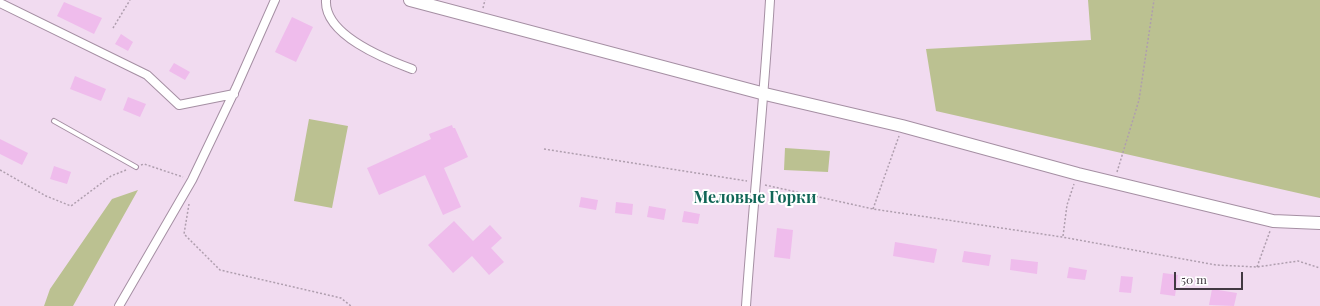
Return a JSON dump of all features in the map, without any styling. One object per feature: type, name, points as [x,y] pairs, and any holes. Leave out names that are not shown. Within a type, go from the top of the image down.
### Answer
[{"type":"street","points":[[119,306],[192,180],[234,94],[275,0]]},
{"type":"street","points":[[326,0],[326,8],[339,30],[381,57],[412,69]]},
{"type":"street","points":[[410,0],[764,94],[902,126],[1114,183],[1273,221],[1320,223]]},
{"type":"street","points":[[746,306],[755,182],[764,94],[770,0]]},
{"type":"street","points":[[0,3],[147,74],[179,105],[234,94]]},
{"type":"lane","points":[[54,121],[136,167]]},
{"type":"path","points":[[113,28],[130,0]]},
{"type":"path","points":[[1114,183],[1139,100],[1154,0]]},
{"type":"path","points":[[873,209],[902,126]]},
{"type":"path","points":[[544,149],[755,182],[873,209],[1062,237],[1216,265],[1257,267],[1298,261],[1320,268]]},
{"type":"path","points":[[1062,237],[1067,205],[1078,174]]},
{"type":"path","points":[[1257,267],[1273,221]]},
{"type":"green space","points":[[1088,0],[1320,0],[1320,198],[936,111],[926,49],[1091,40]]},
{"type":"green space","points":[[309,119],[348,126],[332,208],[294,201]]},
{"type":"green space","points":[[785,148],[830,151],[828,172],[784,170]]},
{"type":"green space","points":[[138,190],[73,306],[44,306],[50,289],[112,199]]},
{"type":"building","points":[[64,2],[102,18],[94,34],[57,16]]},
{"type":"building","points":[[292,17],[313,27],[296,62],[275,52]]},
{"type":"building","points":[[121,34],[133,42],[128,51],[115,44]]},
{"type":"building","points":[[174,63],[190,72],[185,80],[169,71]]},
{"type":"building","points":[[75,76],[106,89],[101,101],[70,89]]},
{"type":"building","points":[[128,97],[146,104],[140,117],[123,110]]},
{"type":"building","points":[[452,125],[453,128],[455,128],[468,157],[444,168],[461,207],[443,215],[425,175],[379,195],[367,168],[431,139],[429,134]]},
{"type":"building","points":[[0,139],[28,153],[22,165],[0,154]]},
{"type":"building","points":[[54,166],[71,172],[67,184],[50,179]]},
{"type":"building","points":[[581,197],[598,200],[596,210],[579,207]]},
{"type":"building","points":[[616,202],[633,204],[632,215],[615,213]]},
{"type":"building","points":[[649,206],[666,209],[664,220],[647,217]]},
{"type":"building","points":[[684,211],[700,214],[698,224],[682,222]]},
{"type":"building","points":[[454,221],[473,241],[490,225],[502,238],[491,248],[504,262],[489,275],[472,256],[453,273],[428,245]]},
{"type":"building","points":[[777,228],[793,230],[790,259],[774,257]]},
{"type":"building","points":[[895,242],[937,249],[934,263],[893,256]]},
{"type":"building","points":[[964,251],[991,255],[989,266],[962,262]]},
{"type":"building","points":[[1011,259],[1038,262],[1037,274],[1010,270]]},
{"type":"building","points":[[1069,267],[1087,270],[1085,280],[1067,278]]},
{"type":"building","points":[[1163,273],[1178,275],[1175,296],[1160,294]]},
{"type":"building","points":[[1121,276],[1133,277],[1131,293],[1119,292]]},
{"type":"building","points":[[1212,289],[1237,293],[1234,306],[1209,305]]},
{"type":"district","name":"Меловые Горки","points":[[755,198]]}]
